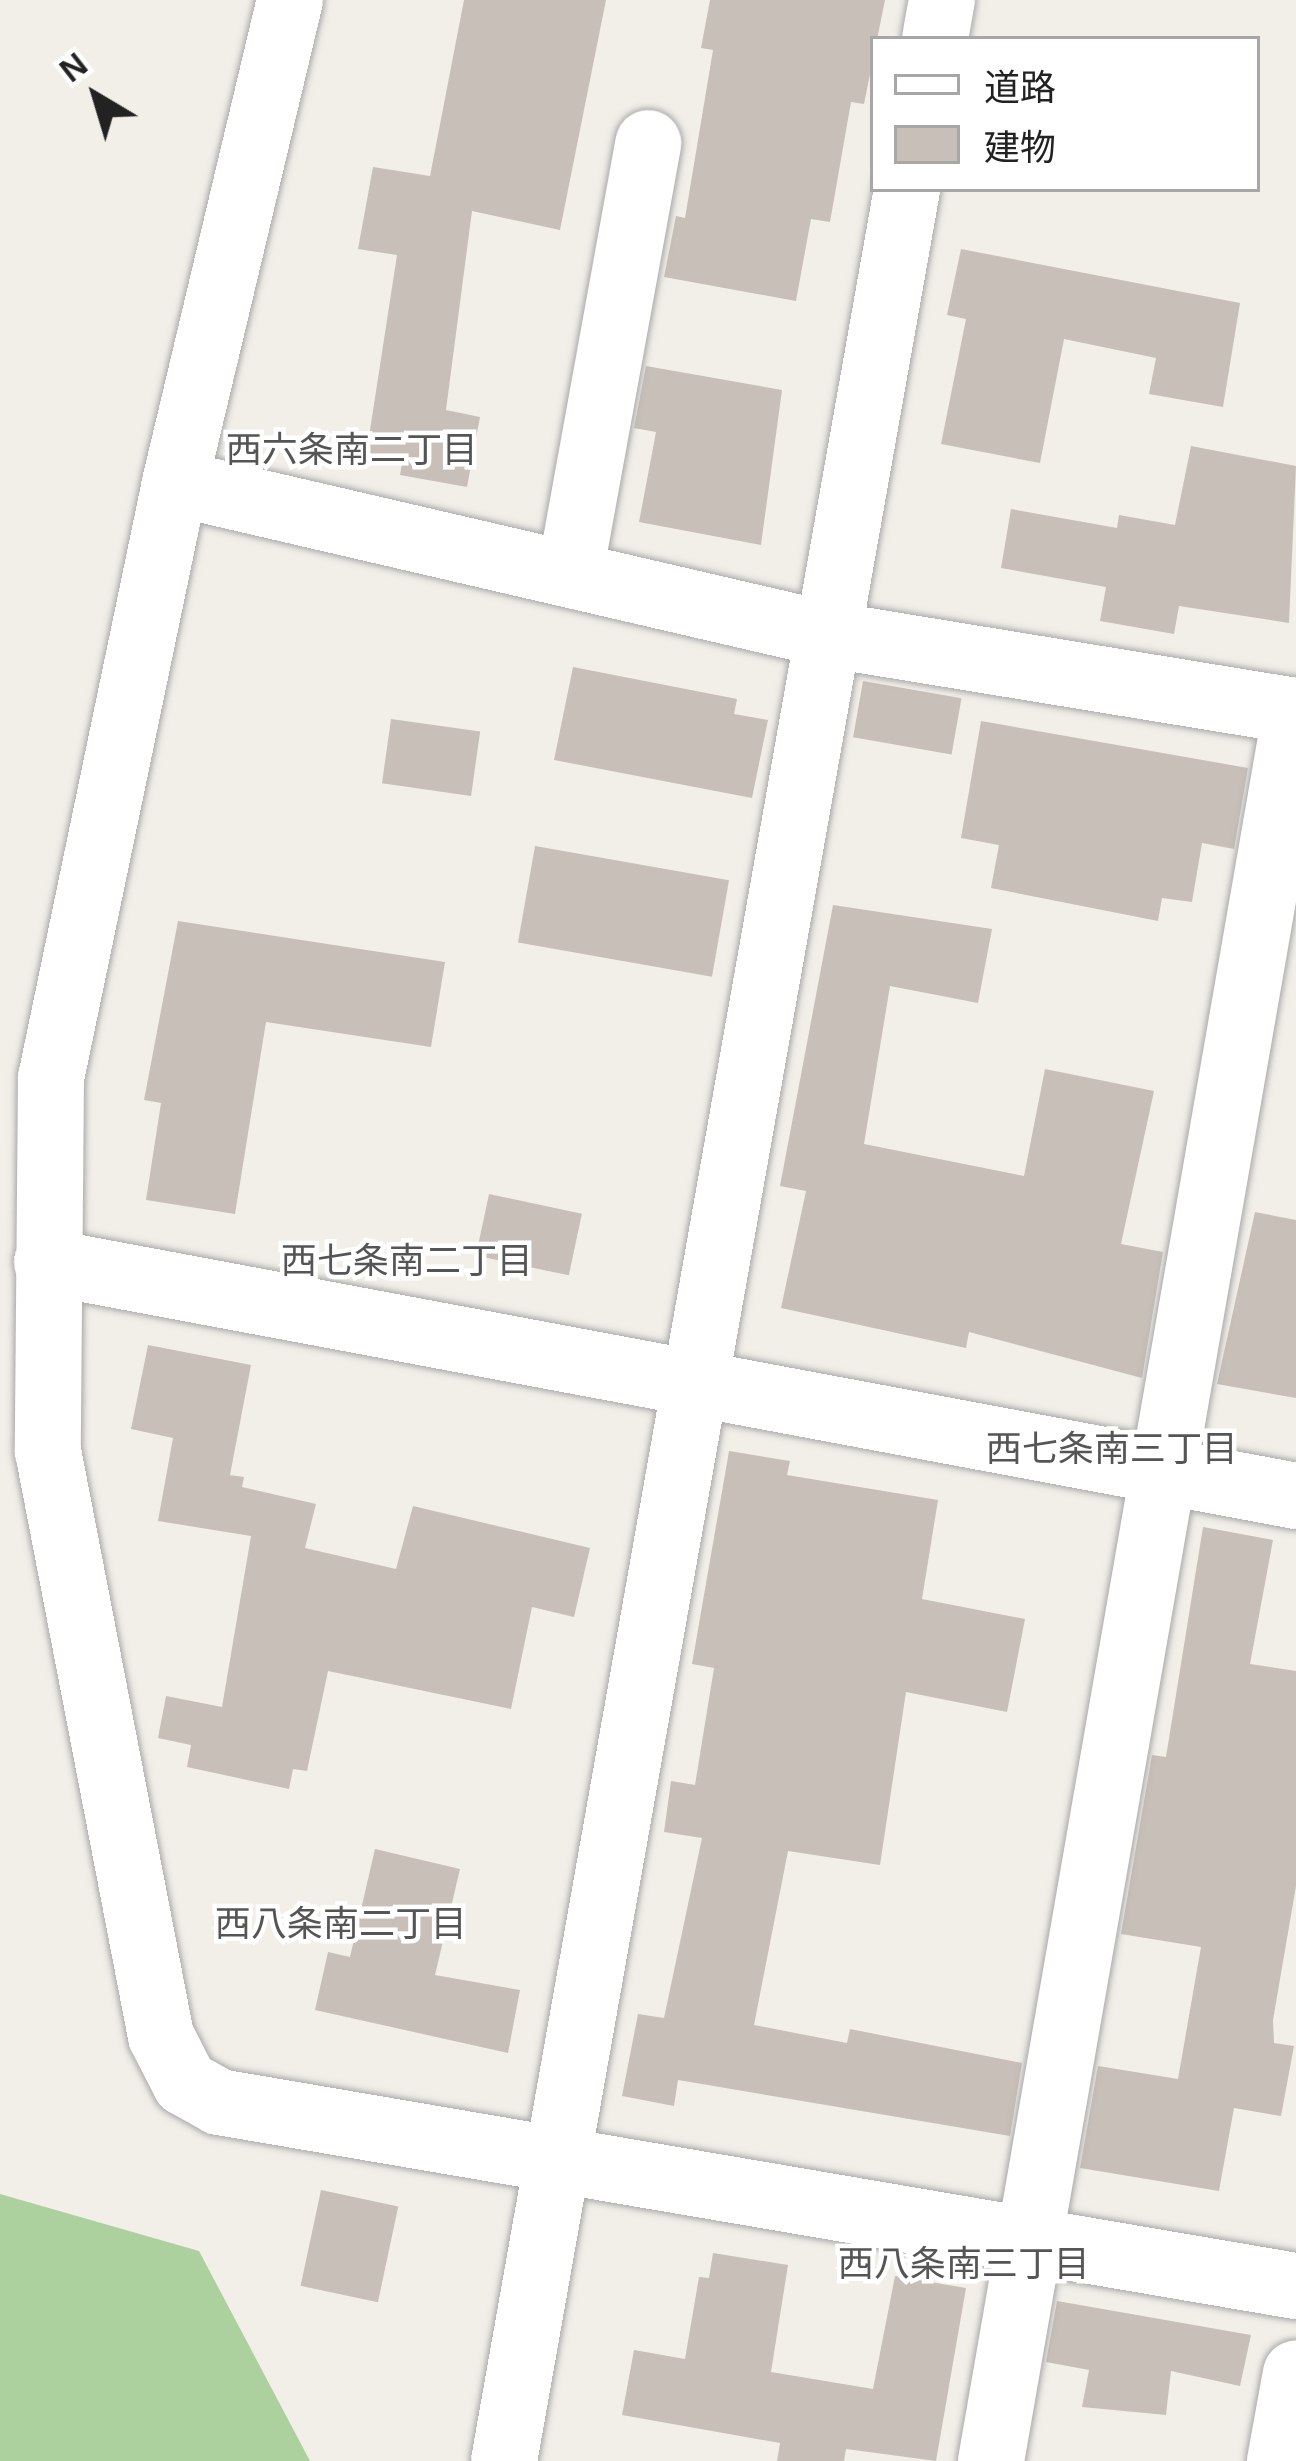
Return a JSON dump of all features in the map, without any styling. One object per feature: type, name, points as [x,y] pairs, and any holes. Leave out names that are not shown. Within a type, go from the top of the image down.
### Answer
[{"type":"street","points":[[290,0],[175,483],[51,1078],[48,1450],[161,2036],[185,2084],[219,2102],[551,2164],[1296,2286]]},
{"type":"street","points":[[936,36],[942,0]]},
{"type":"street","points":[[570,574],[648,142]]},
{"type":"street","points":[[504,2461],[551,2164],[698,1384],[825,634],[906,192]]},
{"type":"street","points":[[175,483],[825,634],[1296,711],[1171,1472],[992,2461]]},
{"type":"street","points":[[46,1262],[1296,1496]]},
{"type":"street","points":[[1280,2461],[1296,2373]]},
{"type":"green space","points":[[0,2194],[199,2251],[310,2461],[0,2461]]},
{"type":"building","points":[[464,0],[606,0],[560,230],[472,211],[446,410],[480,417],[467,487],[400,475],[402,463],[366,456],[397,255],[358,249],[373,167],[430,176]]},
{"type":"building","points":[[710,0],[885,0],[878,36],[870,36],[864,104],[851,102],[830,222],[811,219],[796,301],[664,277],[676,216],[685,218],[713,50],[701,48]]},
{"type":"building","points":[[961,249],[1240,303],[1223,407],[1149,394],[1156,358],[1064,339],[1040,463],[941,444],[966,319],[947,315]]},
{"type":"building","points":[[646,366],[782,390],[761,545],[639,522],[656,432],[634,428]]},
{"type":"building","points":[[1191,446],[1296,466],[1289,623],[1179,606],[1174,634],[1100,621],[1106,587],[1001,568],[1011,509],[1117,528],[1119,515],[1175,525]]},
{"type":"building","points":[[573,667],[737,699],[734,714],[768,720],[752,798],[554,760]]},
{"type":"building","points":[[863,681],[961,698],[952,754],[853,737]]},
{"type":"building","points":[[391,719],[480,732],[471,796],[382,783]]},
{"type":"building","points":[[981,721],[1248,768],[1234,849],[1202,843],[1192,902],[1162,898],[1158,921],[991,888],[999,845],[961,838]]},
{"type":"building","points":[[535,846],[729,880],[712,977],[518,943]]},
{"type":"building","points":[[833,905],[992,929],[978,1003],[890,986],[864,1144],[1024,1176],[1045,1069],[1154,1091],[1121,1244],[1163,1252],[1142,1378],[969,1332],[966,1348],[781,1308],[806,1191],[780,1186]]},
{"type":"building","points":[[178,921],[445,962],[431,1047],[266,1022],[235,1214],[146,1200],[161,1103],[144,1100]]},
{"type":"building","points":[[489,1194],[582,1214],[569,1275],[476,1256]]},
{"type":"building","points":[[1255,1212],[1296,1220],[1296,1398],[1217,1384]]},
{"type":"building","points":[[148,1345],[251,1365],[230,1475],[244,1477],[242,1487],[316,1504],[305,1548],[396,1569],[413,1506],[590,1548],[574,1617],[532,1607],[511,1709],[328,1671],[307,1771],[293,1769],[289,1789],[187,1767],[191,1745],[158,1738],[166,1696],[222,1707],[251,1536],[158,1521],[173,1438],[131,1429]]},
{"type":"building","points":[[729,1451],[790,1461],[787,1475],[938,1500],[922,1599],[1025,1619],[1007,1712],[906,1692],[880,1865],[788,1851],[754,2025],[847,2043],[850,2029],[1022,2063],[1010,2136],[678,2080],[674,2106],[622,2096],[638,2014],[664,2018],[702,1838],[664,1832],[671,1781],[695,1785],[714,1668],[692,1664]]},
{"type":"building","points":[[1203,1527],[1273,1540],[1250,1664],[1296,1671],[1296,1886],[1273,2020],[1274,2043],[1294,2046],[1281,2116],[1234,2108],[1219,2191],[1080,2168],[1098,2066],[1178,2079],[1201,1947],[1121,1934],[1152,1755],[1166,1757]]},
{"type":"building","points":[[375,1849],[460,1869],[435,1975],[520,1990],[508,2053],[315,2010],[328,1952],[350,1957]]},
{"type":"building","points":[[321,2190],[398,2206],[378,2302],[301,2286]]},
{"type":"building","points":[[713,2253],[788,2265],[771,2372],[873,2389],[895,2276],[966,2288],[936,2461],[846,2449],[844,2461],[777,2461],[780,2443],[622,2415],[634,2350],[685,2359],[699,2277],[709,2278]]},
{"type":"building","points":[[1057,2301],[1251,2335],[1240,2386],[1171,2371],[1166,2415],[1082,2407],[1089,2370],[1046,2362]]},
{"type":"district","name":"西六条南二丁目","points":[[352,450]]},
{"type":"district","name":"西七条南二丁目","points":[[407,1261]]},
{"type":"district","name":"西七条南三丁目","points":[[1112,1449]]},
{"type":"district","name":"西八条南二丁目","points":[[341,1924]]},
{"type":"district","name":"西八条南三丁目","points":[[964,2264]]}]
